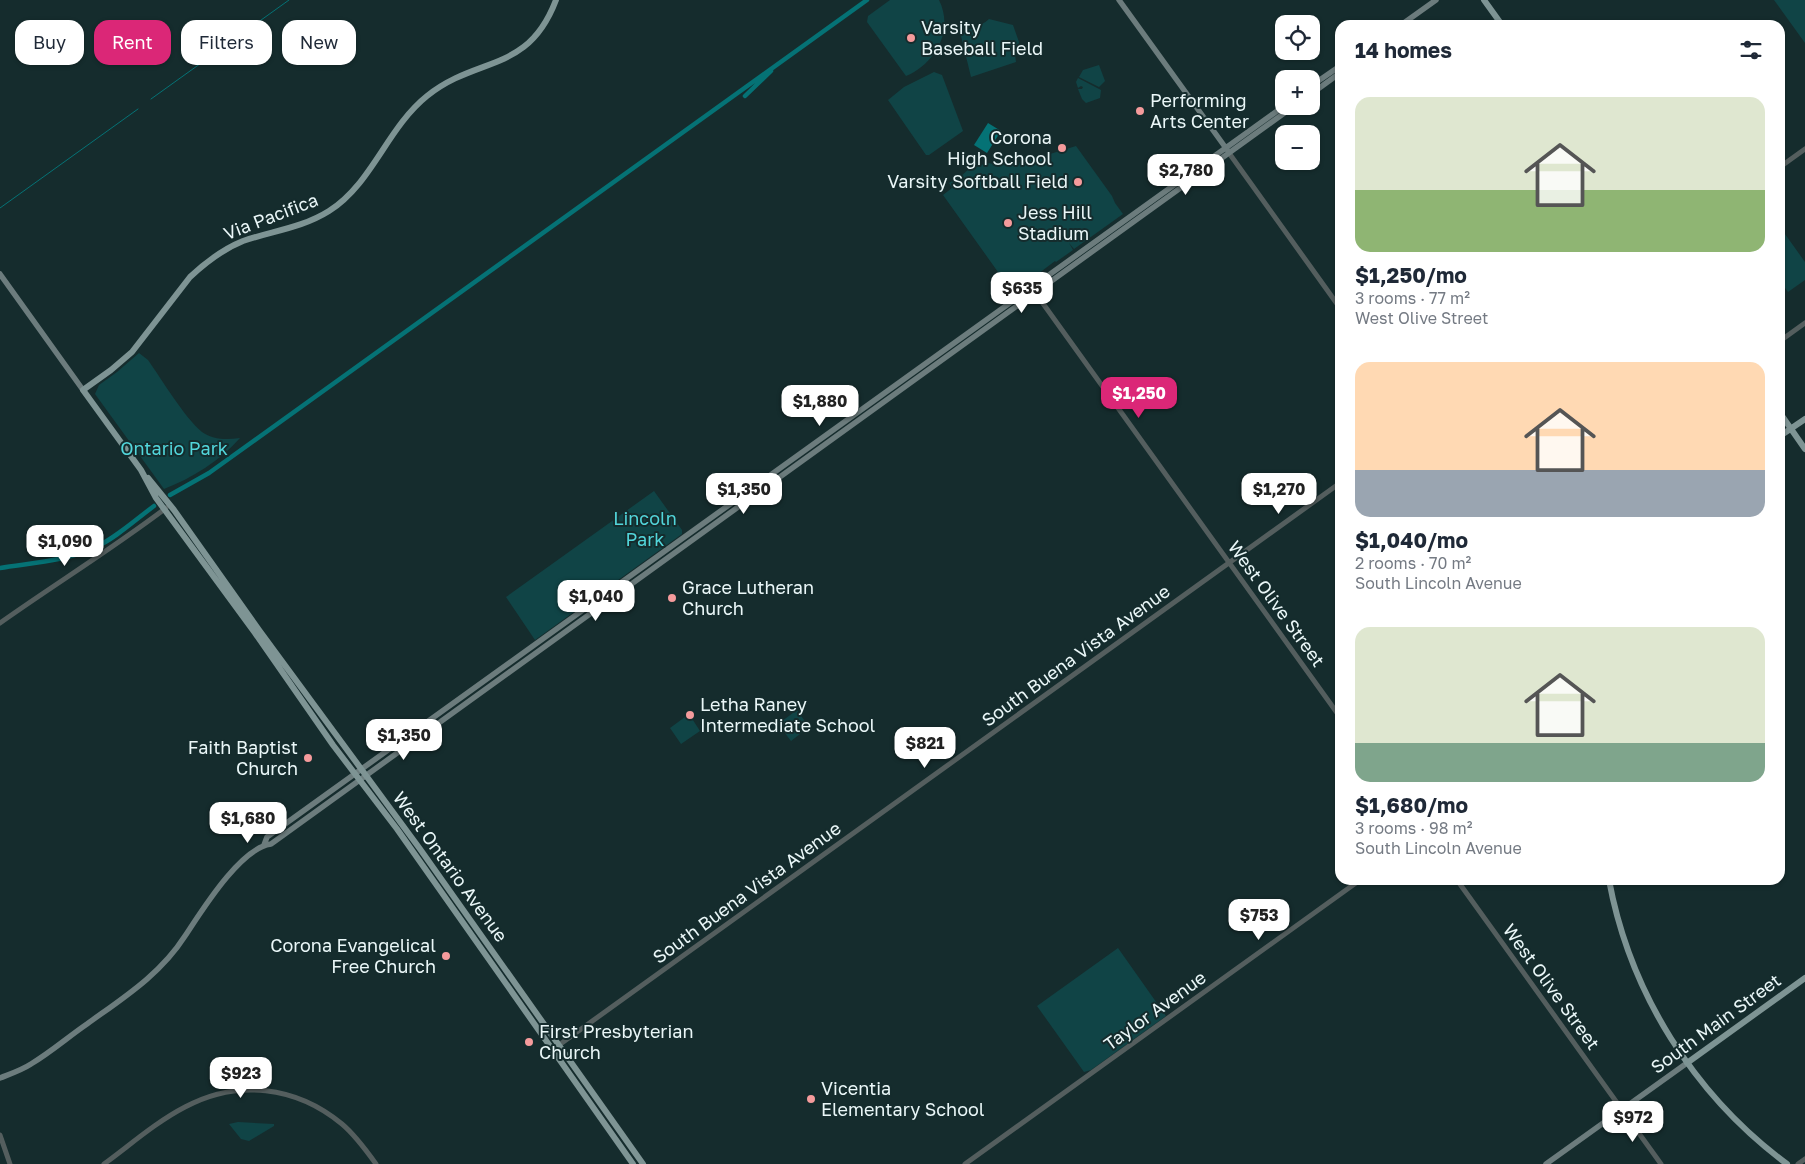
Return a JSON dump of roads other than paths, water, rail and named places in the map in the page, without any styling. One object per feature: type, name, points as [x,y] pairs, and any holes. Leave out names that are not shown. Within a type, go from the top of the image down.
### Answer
[{"type":"main road","name":"Via Pacifica","points":[[84,390],[132,352],[190,277],[199,269],[224,251],[242,242],[300,226],[332,210],[356,188],[400,124],[418,104],[454,79],[507,58],[521,50],[537,36],[544,26],[556,0]]},
{"type":"main road","points":[[1119,0],[1227,151]]},
{"type":"main road","points":[[1408,20],[1436,0]]},
{"type":"main road","points":[[1484,0],[1498,20]]},
{"type":"main road","points":[[1320,80],[1335,69]]},
{"type":"main road","points":[[1320,87],[1335,77]]},
{"type":"main road","points":[[1227,151],[1275,113]]},
{"type":"main road","points":[[0,1078],[30,1065],[142,985],[165,964],[212,894],[244,860],[264,845],[271,844],[357,777],[1033,290],[1227,151],[1281,115]]},
{"type":"main road","name":"West Ontario Avenue","points":[[0,274],[140,470],[164,509],[357,777],[397,829],[633,1164]]},
{"type":"main road","points":[[1785,432],[1805,418]]},
{"type":"main road","points":[[1785,420],[1805,449]]},
{"type":"main road","name":"West Ontario Avenue","points":[[140,470],[170,504],[643,1164]]},
{"type":"main road","points":[[1610,885],[1621,929],[1638,975],[1663,1027],[1687,1063],[1729,1114],[1760,1143],[1787,1164]]},
{"type":"main road","name":"South Main Street","points":[[1546,1164],[1805,978]]},
{"type":"street","points":[[1785,163],[1805,149]]},
{"type":"street","points":[[1227,151],[1335,301]]},
{"type":"street","name":"West Olive Street","points":[[1033,290],[1335,710]]},
{"type":"street","points":[[1785,337],[1805,323]]},
{"type":"street","name":"South Buena Vista Avenue","points":[[559,1045],[1335,487]]},
{"type":"street","points":[[0,623],[110,549],[170,504]]},
{"type":"street","name":"Taylor Avenue","points":[[965,1164],[1353,885]]},
{"type":"street","name":"West Olive Street","points":[[1461,885],[1661,1164]]},
{"type":"street","points":[[104,1164],[185,1106],[220,1093],[254,1089],[280,1092],[308,1102],[326,1112],[354,1136],[376,1164]]},
{"type":"street","points":[[0,1135],[10,1164]]},
{"type":"street","points":[[1798,1164],[1805,1159]]},
{"type":"waterway","points":[[151,99],[289,0]]},
{"type":"waterway","points":[[170,495],[209,473],[867,0]]},
{"type":"waterway","points":[[745,96],[771,71]]},
{"type":"waterway","points":[[0,208],[138,109]]},
{"type":"waterway","points":[[0,568],[60,559],[94,548],[110,539],[154,506]]},
{"type":"place","name":"Varsity Baseball Field","points":[[911,38]]},
{"type":"place","name":"Performing Arts Center","points":[[1140,111]]},
{"type":"place","name":"Corona High School","points":[[1062,148]]},
{"type":"place","name":"Varsity Softball Field","points":[[1078,182]]},
{"type":"place","name":"Jess Hill Stadium","points":[[1008,223]]},
{"type":"place","name":"Grace Lutheran Church","points":[[672,598]]},
{"type":"place","name":"Letha Raney Intermediate School","points":[[690,715]]},
{"type":"place","name":"Faith Baptist Church","points":[[308,758]]},
{"type":"place","name":"Corona Evangelical Free Church","points":[[446,956]]},
{"type":"place","name":"First Presbyterian Church","points":[[529,1042]]},
{"type":"place","name":"Vicentia Elementary School","points":[[811,1099]]},
{"type":"park label","name":"Ontario Park","points":[[174,449]]},
{"type":"park label","name":"Lincoln Park","points":[[645,529]]}]
